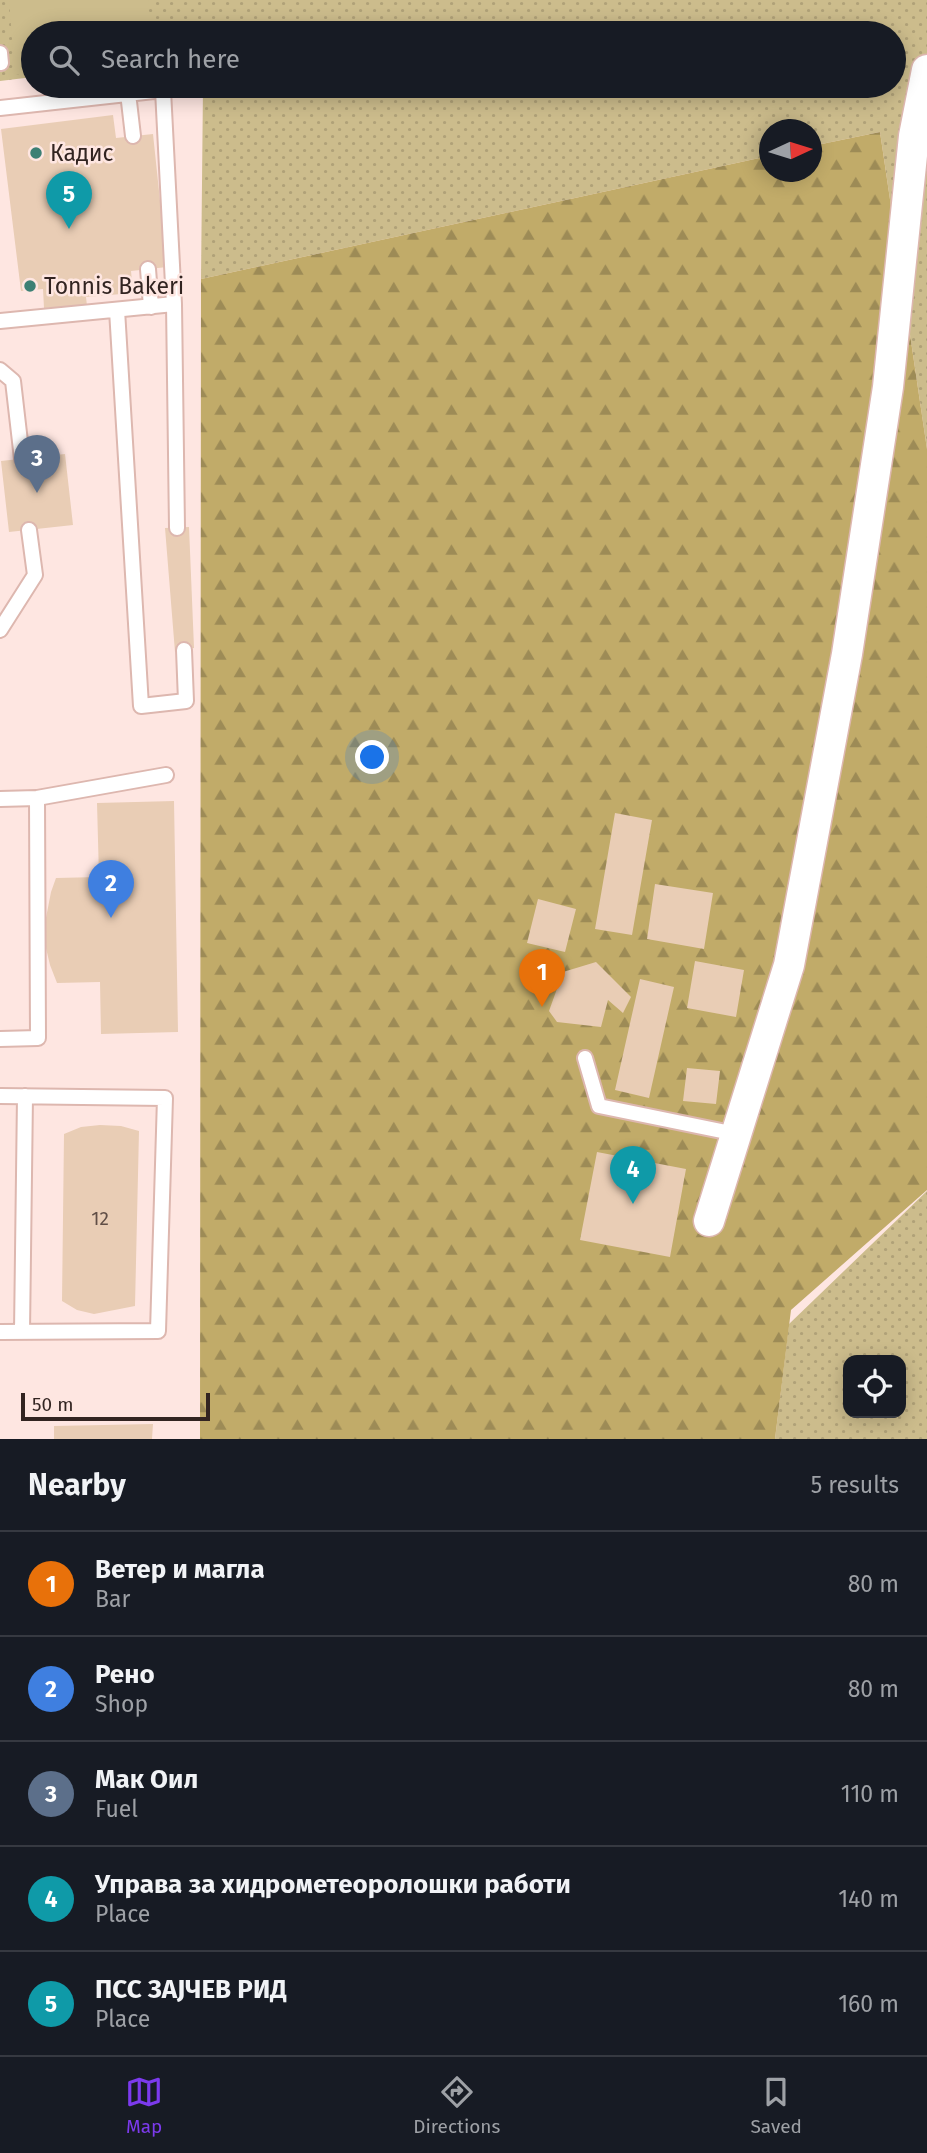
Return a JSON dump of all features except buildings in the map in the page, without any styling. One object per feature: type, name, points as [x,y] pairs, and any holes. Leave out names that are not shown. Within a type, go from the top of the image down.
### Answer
[{"type":"street","points":[[709,1221],[789,965],[847,654],[888,387],[914,136],[927,70]]},
{"type":"lane","points":[[0,108],[85,98]]},
{"type":"lane","points":[[129,98],[134,136]]},
{"type":"lane","points":[[163,98],[174,304],[177,528]]},
{"type":"lane","points":[[148,269],[151,307]]},
{"type":"lane","points":[[0,321],[174,304]]},
{"type":"lane","points":[[117,310],[141,706],[186,701],[184,650]]},
{"type":"lane","points":[[0,370],[13,381],[22,458]]},
{"type":"lane","points":[[0,630],[35,575],[30,530]]},
{"type":"lane","points":[[0,799],[37,797],[166,775]]},
{"type":"lane","points":[[0,1039],[38,1038],[37,797]]},
{"type":"lane","points":[[585,1058],[599,1106],[736,1134]]},
{"type":"lane","points":[[0,1096],[164,1098],[158,1331],[0,1332]]},
{"type":"lane","points":[[22,1332],[24,1096]]},
{"type":"shaded area","points":[[0,0],[927,0],[927,449],[880,132],[822,144],[822,119],[759,119],[759,158],[201,279],[203,98],[906,98],[906,21],[21,21],[21,78],[0,81]]},
{"type":"shaded area","points":[[9,0],[148,0],[150,21],[21,21],[21,74],[15,75]]},
{"type":"shaded area","points":[[927,1191],[927,1439],[775,1439],[789,1324]]},
{"type":"green space","points":[[880,132],[927,449],[927,1190],[791,1310],[775,1439],[200,1439],[201,279],[759,158],[759,182],[822,182],[822,144]]},
{"type":"place","name":"Кадис","points":[[36,153]]},
{"type":"place","name":"ПСС ЗАЈЧЕВ РИД","points":[[69,229]]},
{"type":"place","name":"Tonnis Bakeri","points":[[30,286]]},
{"type":"place","name":"Мак Оил","points":[[37,493]]},
{"type":"place","name":"Рено","points":[[111,918]]},
{"type":"place","name":"Ветер и магла","points":[[542,1007]]},
{"type":"place","name":"Управа за хидрометеоролошки работи","points":[[633,1204]]}]
